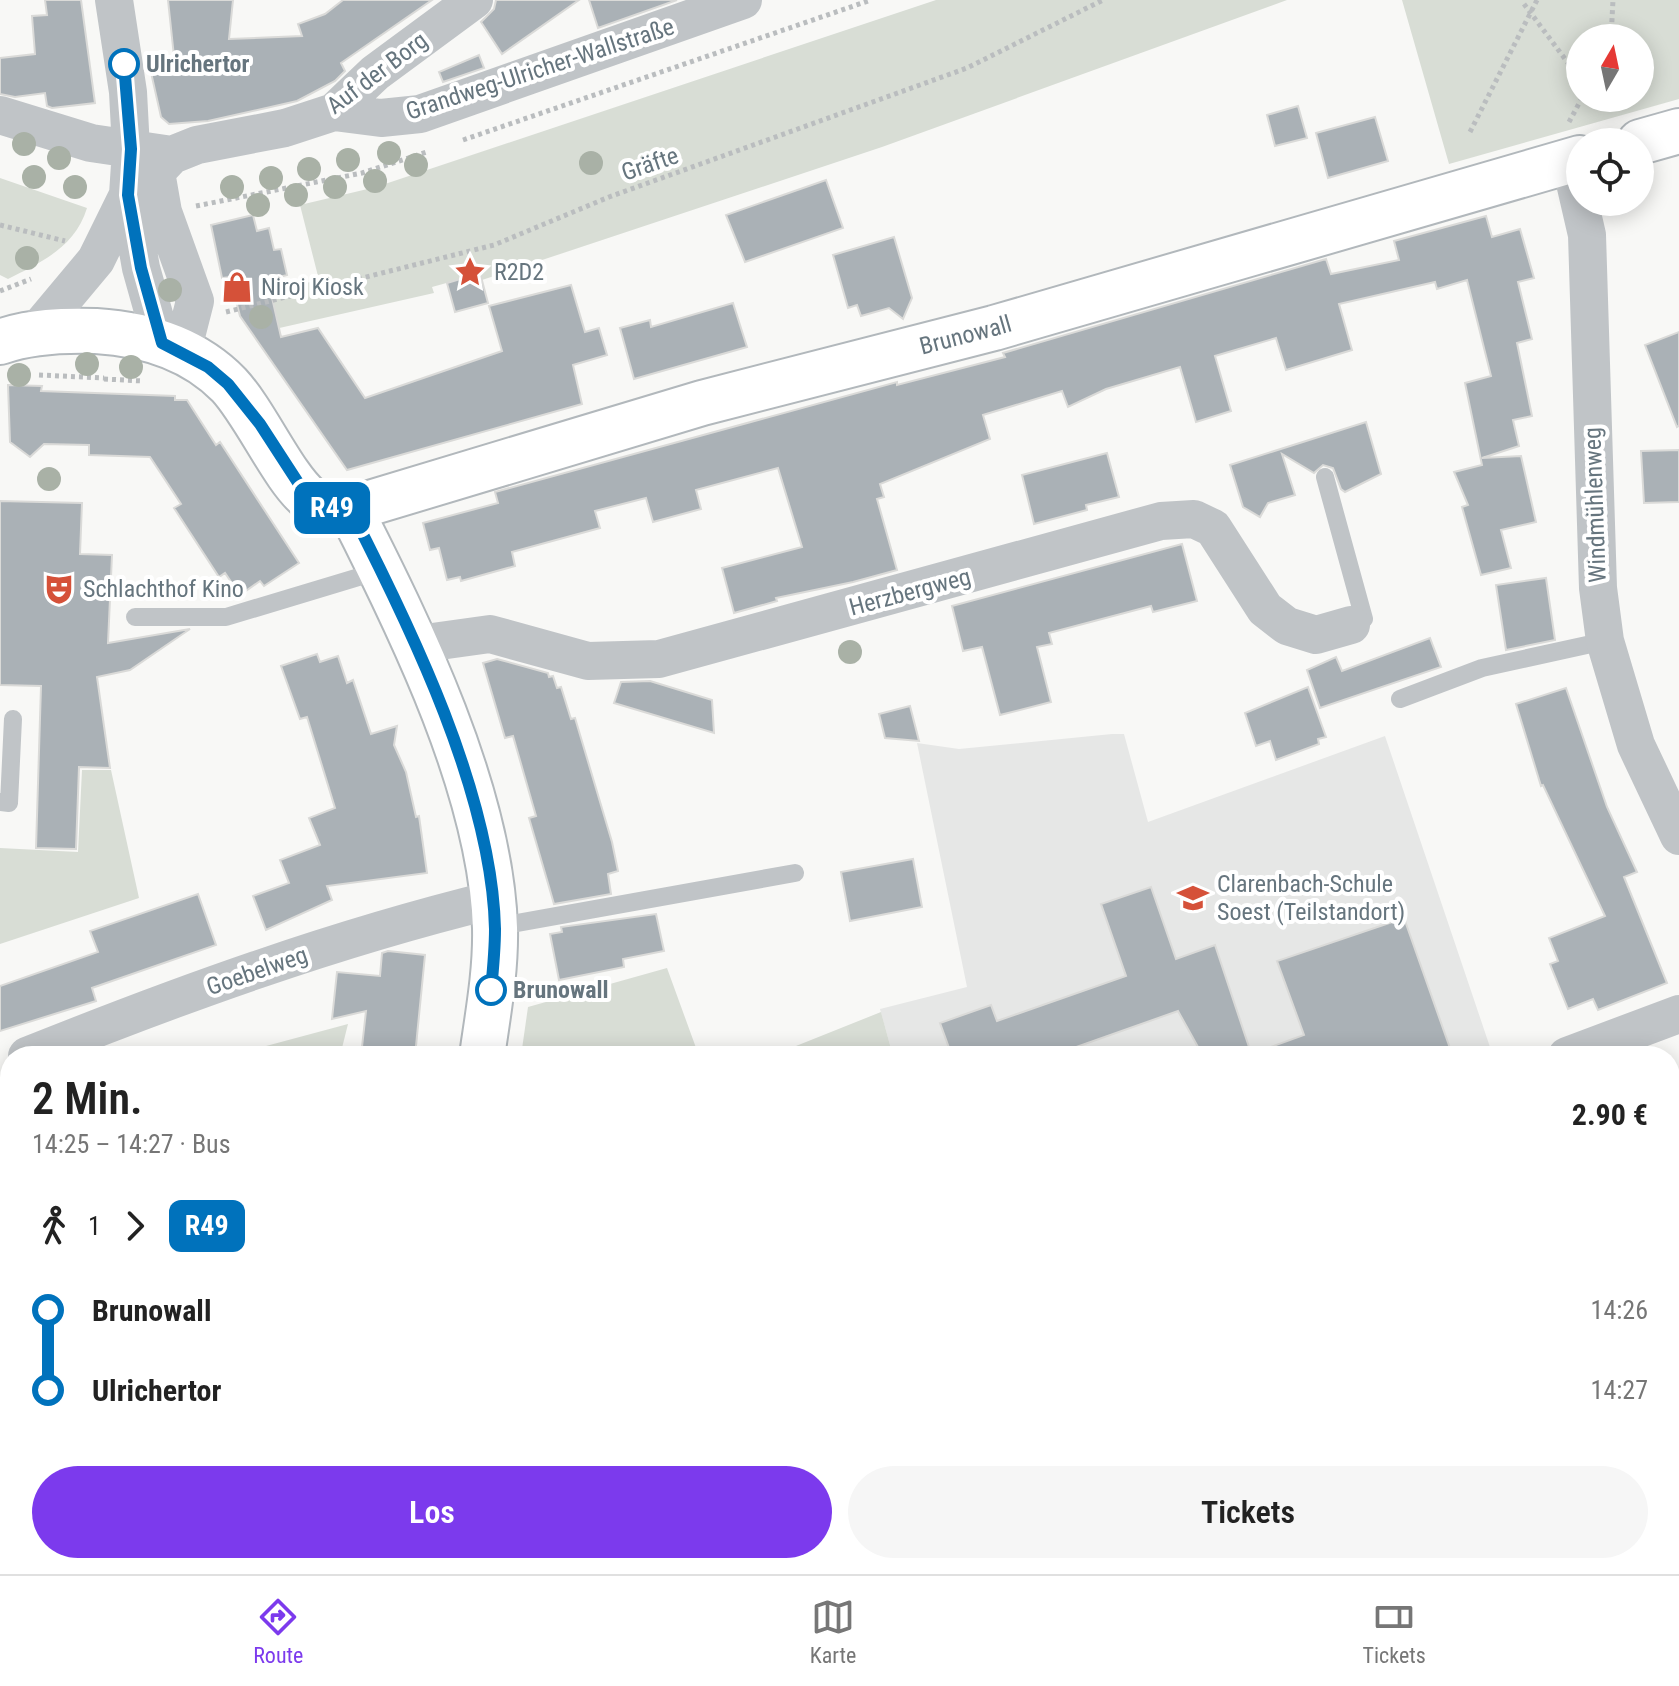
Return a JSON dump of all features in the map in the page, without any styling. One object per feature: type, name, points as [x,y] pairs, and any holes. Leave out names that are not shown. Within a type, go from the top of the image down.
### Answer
[{"type":"street","points":[[114,0],[128,92],[131,149],[128,195],[141,268],[172,347]]},
{"type":"street","name":"Auf der Borg","points":[[0,115],[56,135],[172,155],[197,145],[285,128],[334,112],[375,73],[474,0]]},
{"type":"street","name":"Grandweg-Ulricher-Wallstraße","points":[[334,112],[381,118],[420,114],[743,0]]},
{"type":"street","points":[[1654,138],[1679,131]]},
{"type":"street","points":[[172,155],[156,172],[163,212],[195,301],[172,347]]},
{"type":"street","name":"Brunowall","points":[[350,509],[702,403],[994,328],[1566,163]]},
{"type":"street","points":[[18,338],[96,260],[128,195]]},
{"type":"street","name":"Windmühlenweg","points":[[1584,216],[1598,588],[1605,641],[1636,745],[1679,836]]},
{"type":"street","points":[[18,338],[111,332],[172,347],[228,384],[260,424],[308,498],[333,508],[350,509],[418,644],[479,824],[493,914],[483,1046]]},
{"type":"street","name":"Herzbergweg","points":[[418,644],[490,634],[588,661],[659,659],[1161,521],[1194,519],[1213,528],[1265,609],[1287,626],[1316,635],[1351,625]]},
{"type":"street","name":"Goebelweg","points":[[52,1046],[142,1010],[369,932],[493,914]]},
{"type":"street","points":[[1594,1046],[1679,1014]]},
{"type":"lane","points":[[1325,477],[1364,619],[1351,625]]},
{"type":"lane","points":[[135,617],[197,620],[226,617],[382,570]]},
{"type":"lane","points":[[1400,699],[1482,668],[1605,641]]},
{"type":"lane","points":[[0,802],[9,803],[13,719]]},
{"type":"lane","points":[[493,914],[795,873]]},
{"type":"path","name":"Gräfte","points":[[195,301],[230,313],[494,245],[609,197],[967,68],[1103,0]]},
{"type":"path","points":[[1470,132],[1537,0]]},
{"type":"path","points":[[1612,24],[1613,0]]},
{"type":"path","points":[[1524,4],[1566,60]]},
{"type":"path","points":[[0,225],[67,242],[96,260]]},
{"type":"shaded area","points":[[936,0],[1287,0],[882,147],[482,280],[479,274],[432,287],[434,293],[253,334],[235,299],[319,280],[300,205],[376,187]]},
{"type":"shaded area","points":[[1402,0],[1679,0],[1679,99],[1654,106],[1654,24],[1566,24],[1566,112],[1633,112],[1576,128],[1566,128],[1566,131],[1449,164]]},
{"type":"shaded area","points":[[0,178],[87,208],[82,222],[56,252],[8,279],[0,275]]},
{"type":"shaded area","name":"Clarenbach-Schule Soest (Teilstandort)","points":[[1124,734],[1148,822],[1385,736],[1490,1046],[890,1046],[880,1009],[967,987],[917,743],[959,749]]},
{"type":"shaded area","points":[[82,770],[111,770],[139,898],[0,944],[0,848],[78,852]]},
{"type":"shaded area","points":[[667,968],[695,1046],[522,1046],[528,1007]]},
{"type":"shaded area","points":[[881,1012],[890,1046],[796,1046]]},
{"type":"shaded area","points":[[348,1024],[342,1046],[266,1046]]},
{"type":"building","points":[[45,0],[81,0],[95,103],[52,108],[47,106],[45,93],[15,97],[0,94],[0,58],[35,54],[32,16],[47,15]]},
{"type":"building","points":[[168,0],[233,0],[229,39],[302,36],[298,24],[325,14],[343,0],[432,0],[341,63],[345,71],[335,81],[297,101],[208,121],[169,124],[161,117],[150,68],[175,66]]},
{"type":"building","points":[[496,0],[579,0],[502,54],[481,22],[494,9]]},
{"type":"building","points":[[589,0],[677,0],[598,28]]},
{"type":"building","points":[[479,55],[484,68],[443,82],[439,72]]},
{"type":"building","points":[[1298,106],[1307,138],[1275,146],[1267,115]]},
{"type":"building","points":[[1375,117],[1388,161],[1328,178],[1316,133]]},
{"type":"building","points":[[826,180],[843,228],[745,262],[726,215]]},
{"type":"building","points":[[253,215],[257,231],[269,228],[274,250],[281,249],[287,275],[268,280],[281,337],[318,328],[365,398],[502,351],[489,306],[571,285],[585,332],[599,328],[607,355],[573,365],[582,404],[347,470],[240,316],[230,277],[222,278],[211,225]]},
{"type":"building","points":[[1486,216],[1492,237],[1520,229],[1534,278],[1518,282],[1532,339],[1517,343],[1532,416],[1513,420],[1519,446],[1482,458],[1521,456],[1536,522],[1501,530],[1511,568],[1481,575],[1462,507],[1468,505],[1454,472],[1482,465],[1465,383],[1491,376],[1467,280],[1437,289],[1435,282],[1339,304],[1352,350],[1286,370],[1276,338],[1215,356],[1231,411],[1196,422],[1180,367],[1106,389],[1068,407],[1062,391],[983,415],[990,439],[880,484],[884,497],[877,499],[897,570],[776,598],[777,601],[734,613],[722,568],[802,547],[778,468],[696,490],[701,509],[653,522],[646,498],[595,511],[600,528],[512,552],[515,566],[461,581],[460,577],[447,580],[439,548],[430,550],[423,523],[498,503],[495,492],[897,382],[897,385],[1005,357],[1003,353],[1326,259],[1331,274],[1399,260],[1394,241]]},
{"type":"building","points":[[894,237],[912,298],[903,319],[889,308],[861,316],[857,305],[848,308],[833,255]]},
{"type":"building","points":[[480,273],[488,303],[455,312],[447,283]]},
{"type":"building","points":[[733,303],[747,347],[634,379],[620,328],[650,320],[651,327]]},
{"type":"building","points":[[1679,332],[1679,426],[1677,427],[1645,345]]},
{"type":"building","points":[[8,385],[42,386],[41,391],[175,396],[175,400],[187,400],[216,445],[220,442],[299,563],[264,586],[260,581],[240,595],[225,573],[219,577],[174,508],[181,504],[150,457],[89,455],[89,445],[44,444],[30,457],[10,442]]},
{"type":"building","points":[[1366,422],[1381,474],[1345,492],[1333,468],[1323,465],[1314,473],[1282,454],[1295,495],[1268,503],[1260,517],[1243,507],[1230,465]]},
{"type":"building","points":[[1679,450],[1679,502],[1644,503],[1641,451]]},
{"type":"building","points":[[1107,453],[1119,497],[1086,505],[1087,510],[1034,524],[1022,475]]},
{"type":"building","points":[[0,501],[82,503],[80,554],[112,555],[108,643],[190,629],[130,670],[97,677],[110,768],[79,767],[76,849],[36,848],[41,686],[0,685]]},
{"type":"building","points":[[1182,544],[1197,601],[1153,612],[1151,606],[1049,633],[1052,644],[1037,647],[1051,702],[1000,715],[982,647],[963,651],[952,606]]},
{"type":"building","points":[[1546,578],[1555,640],[1506,650],[1496,585]]},
{"type":"building","points":[[1430,638],[1441,667],[1320,708],[1307,670],[1336,657],[1342,671]]},
{"type":"building","points":[[317,654],[320,662],[338,656],[347,683],[353,680],[371,734],[397,726],[394,745],[406,772],[416,817],[419,816],[427,873],[327,886],[332,900],[266,930],[253,896],[289,883],[280,860],[320,845],[309,818],[335,808],[307,717],[300,719],[281,666]]},
{"type":"building","points":[[497,659],[548,673],[549,677],[553,676],[557,688],[561,687],[571,719],[575,718],[612,842],[618,871],[608,874],[611,894],[554,904],[529,818],[536,816],[513,736],[505,738],[483,663]]},
{"type":"building","points":[[650,681],[712,700],[714,733],[614,703],[621,682]]},
{"type":"building","points":[[1308,687],[1326,737],[1318,739],[1319,744],[1276,760],[1270,741],[1256,746],[1245,713]]},
{"type":"building","points":[[1566,688],[1607,807],[1637,872],[1624,877],[1667,983],[1598,1010],[1593,999],[1568,1009],[1550,964],[1558,961],[1549,938],[1605,916],[1541,786],[1516,704]]},
{"type":"building","points":[[910,706],[919,741],[885,738],[879,714]]},
{"type":"building","points":[[913,859],[922,907],[850,921],[841,872]]},
{"type":"building","points":[[1151,887],[1176,959],[1215,945],[1249,1046],[1197,1046],[1178,1011],[1079,1046],[948,1046],[940,1023],[991,1005],[997,1021],[1126,976],[1101,904]]},
{"type":"building","points":[[198,894],[216,945],[92,988],[96,1001],[0,1031],[0,986],[98,952],[90,931]]},
{"type":"building","points":[[656,914],[664,951],[623,959],[624,967],[559,980],[550,934],[562,932],[561,927]]},
{"type":"building","points":[[1404,918],[1449,1046],[1274,1046],[1304,1035],[1277,961]]},
{"type":"building","points":[[382,953],[425,955],[416,1046],[362,1046],[366,1011],[332,1019],[337,972],[380,976]]},
{"type":"bus line","name":"R49","points":[[124,64],[131,149],[128,195],[141,268],[162,343],[208,367],[228,384],[260,424],[308,498],[320,505],[350,509],[361,529],[418,644],[479,824],[495,927],[491,990]]},
{"type":"place","name":"Ulrichertor","points":[[124,64]]},
{"type":"place","name":"R2D2","points":[[470,272]]},
{"type":"place","name":"Niroj Kiosk","points":[[237,287]]},
{"type":"place","name":"Schlachthof Kino","points":[[59,589]]},
{"type":"place","name":"Clarenbach-Schule Soest (Teilstandort)","points":[[1193,898]]},
{"type":"place","name":"Brunowall","points":[[491,990]]}]
